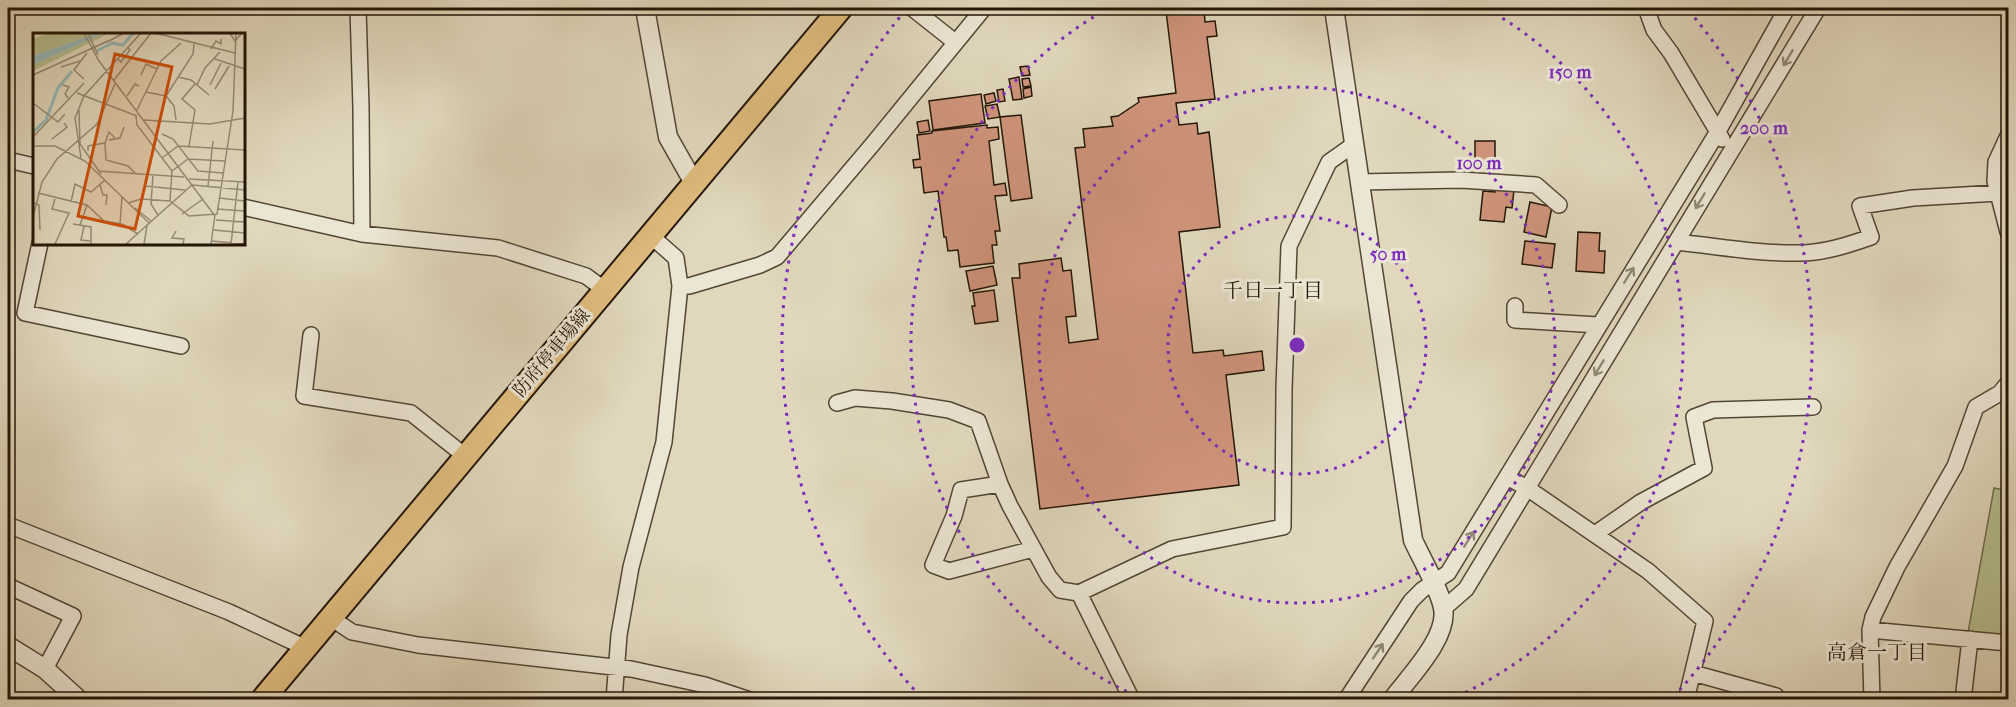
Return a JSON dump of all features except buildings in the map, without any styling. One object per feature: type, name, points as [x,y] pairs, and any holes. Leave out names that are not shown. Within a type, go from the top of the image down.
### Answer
[{"type":"main road","name":"防府停車場線","points":[[262,699],[841,8]]},
{"type":"street","points":[[358,8],[362,234]]},
{"type":"street","points":[[645,8],[668,137],[694,183]]},
{"type":"street","points":[[912,8],[954,42]]},
{"type":"street","points":[[680,286],[689,286],[760,265],[777,257],[984,8]]},
{"type":"street","points":[[1334,8],[1413,540],[1443,609],[1442,625],[1436,642],[1392,699]]},
{"type":"street","points":[[1646,8],[1654,30],[1671,53],[1717,133],[1731,152]]},
{"type":"street","points":[[1346,699],[1411,601],[1422,590],[1448,573],[1717,133],[1788,8]]},
{"type":"street","points":[[1443,609],[1466,589],[1818,8]]},
{"type":"street","points":[[2008,136],[1996,162],[1995,181],[2008,232]]},
{"type":"street","points":[[837,403],[855,398],[892,401],[949,410],[978,421],[1000,484],[1033,549],[1049,577],[1060,590],[1079,593],[1172,549],[1283,527],[1282,489],[1289,246],[1329,162],[1353,145]]},
{"type":"street","points":[[8,160],[33,166]]},
{"type":"street","points":[[1359,182],[1461,180],[1536,185],[1559,205]]},
{"type":"street","points":[[1676,242],[1753,251],[1811,252],[1842,247],[1871,237],[1860,206],[1913,198],[1998,193]]},
{"type":"street","points":[[244,207],[362,234],[498,248],[586,276],[605,291]]},
{"type":"street","points":[[614,699],[619,635],[630,567],[664,442],[680,286],[676,258],[651,236]]},
{"type":"street","points":[[40,244],[25,313],[181,346]]},
{"type":"street","points":[[1515,306],[1515,320],[1598,325]]},
{"type":"street","points":[[311,335],[303,396],[411,413],[465,456]]},
{"type":"street","points":[[1872,699],[1870,630],[1873,617],[1897,567],[1955,466],[1976,407],[2000,393],[2008,383]]},
{"type":"street","points":[[1595,534],[1641,502],[1704,468],[1694,417],[1713,410],[1813,407]]},
{"type":"street","points":[[1507,477],[1527,488],[1648,571],[1705,621],[1686,699]]},
{"type":"street","points":[[1000,484],[961,490],[954,516],[933,565],[949,571],[1022,554],[1033,549]]},
{"type":"street","points":[[8,525],[229,612],[306,648]]},
{"type":"street","points":[[8,586],[73,616],[45,669]]},
{"type":"street","points":[[1079,593],[1132,699]]},
{"type":"street","points":[[331,618],[352,632],[418,645],[631,669],[705,685],[750,699]]},
{"type":"street","points":[[1870,630],[2008,643]]},
{"type":"street","points":[[1963,699],[1970,639]]},
{"type":"street","points":[[8,646],[45,669],[79,699]]},
{"type":"street","points":[[1693,673],[1776,696]]},
{"type":"green space","points":[[1994,488],[2008,491],[2008,643],[1967,638]]},
{"type":"district","name":"千日一丁目","points":[[1273,290]]},
{"type":"district","name":"高倉一丁目","points":[[1877,652]]}]
